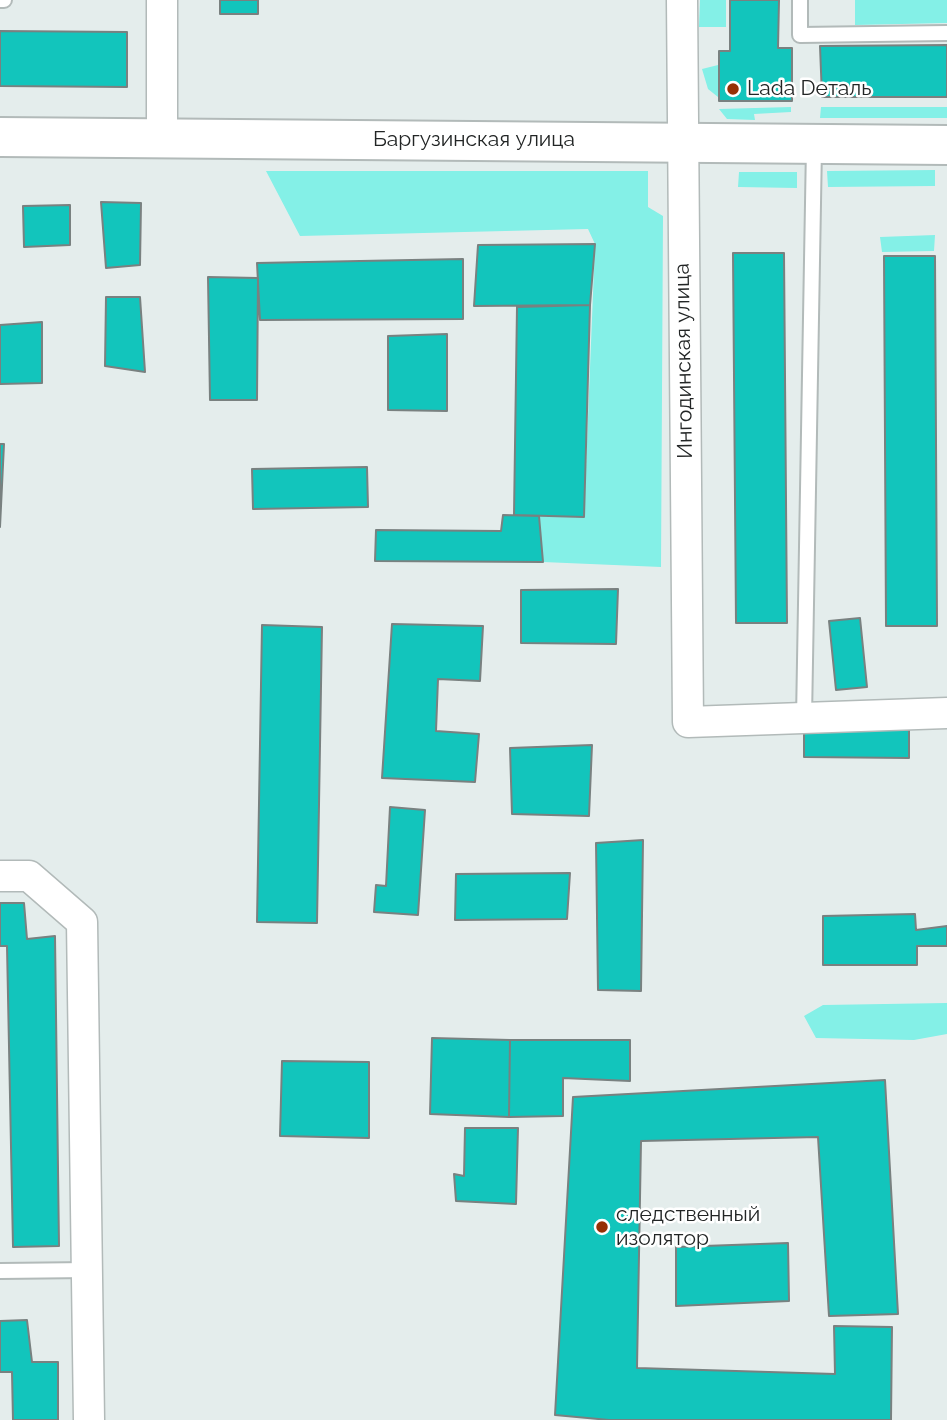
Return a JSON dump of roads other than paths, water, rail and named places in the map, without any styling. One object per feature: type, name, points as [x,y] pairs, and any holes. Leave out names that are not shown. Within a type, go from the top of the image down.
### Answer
[{"type":"main road","name":"Баргузинская улица","points":[[0,137],[947,145]]},
{"type":"street","points":[[162,0],[162,138]]},
{"type":"street","name":"Ингодинская улица","points":[[682,0],[688,722],[804,718]]},
{"type":"street","points":[[804,718],[947,713]]},
{"type":"street","points":[[0,876],[29,876],[82,922],[89,1270],[89,1420]]},
{"type":"lane","points":[[800,0],[800,35],[947,33]]},
{"type":"lane","points":[[804,718],[814,145]]},
{"type":"lane","points":[[0,1271],[89,1270]]},
{"type":"place","name":"Lada Dеталь","points":[[733,89]]},
{"type":"place","name":"следственный изолятор","points":[[602,1227]]}]
